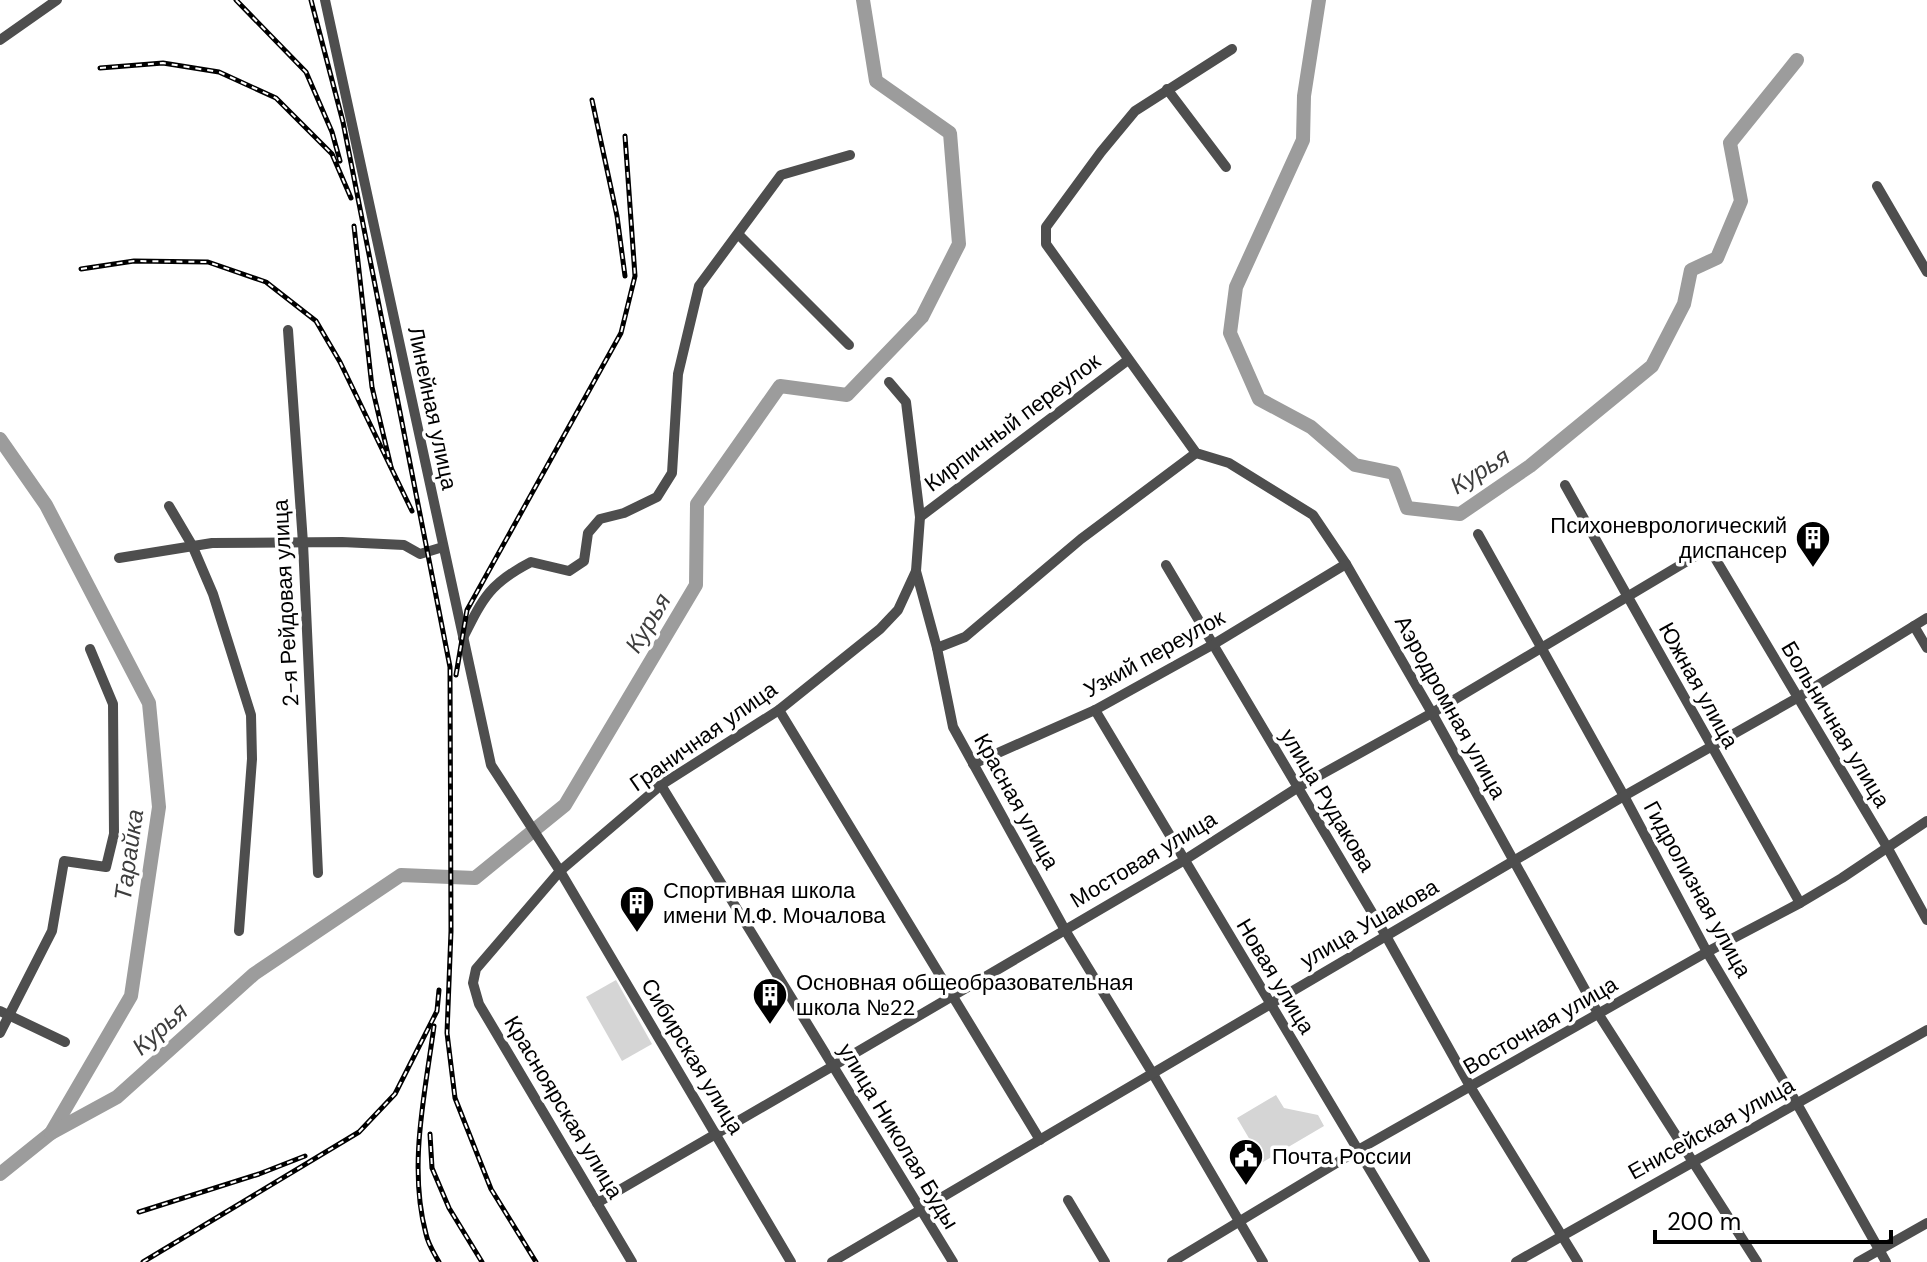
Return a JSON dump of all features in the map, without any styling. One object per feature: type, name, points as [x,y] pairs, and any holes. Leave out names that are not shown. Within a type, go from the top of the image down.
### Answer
[{"type":"street","points":[[0,40],[57,0]]},
{"type":"street","name":"Линейная улица","points":[[325,0],[491,765],[545,847]]},
{"type":"street","points":[[937,648],[965,637],[1081,539],[1196,453],[1052,252],[1044,235],[1050,221],[1135,111],[1232,49]]},
{"type":"street","points":[[1167,89],[1226,167]]},
{"type":"street","points":[[463,638],[483,599],[504,576],[531,562],[569,571],[584,561],[588,533],[600,519],[624,513],[657,497],[672,473],[678,374],[699,286],[781,175],[850,155]]},
{"type":"street","points":[[1877,186],[1927,272]]},
{"type":"street","points":[[739,235],[849,345]]},
{"type":"street","name":"2-я Рейдовая улица","points":[[288,330],[303,543],[318,873]]},
{"type":"street","name":"Кирпичный переулок","points":[[920,517],[1128,360]]},
{"type":"street","name":"Красная улица","points":[[889,382],[906,402],[920,517],[916,571],[937,648],[949,714],[973,764],[1065,930],[1263,1262]]},
{"type":"street","name":"Аэродромная улица","points":[[1196,453],[1229,463],[1313,515],[1346,564],[1432,713],[1599,1015],[1757,1262]]},
{"type":"street","name":"Южная улица","points":[[1565,485],[1800,903]]},
{"type":"street","points":[[169,506],[192,545],[213,594],[251,715],[252,759],[239,931]]},
{"type":"street","name":"Гидролизная улица","points":[[1478,534],[1707,952],[1886,1262]]},
{"type":"street","points":[[119,558],[192,545],[404,545],[420,554],[443,547]]},
{"type":"street","name":"Мостовая улица","points":[[597,1203],[1183,861],[1297,788],[1432,713],[1709,548]]},
{"type":"street","name":"Больничная улица","points":[[1709,548],[1927,920]]},
{"type":"street","name":"Узкий переулок","points":[[973,764],[1095,710],[1214,644],[1346,564]]},
{"type":"street","name":"улица Рудакова","points":[[1166,565],[1386,936],[1471,1088],[1578,1262]]},
{"type":"street","name":"Граничная улица","points":[[476,969],[560,871],[661,785],[779,710],[890,620],[916,571]]},
{"type":"street","name":"улица Ушакова","points":[[832,1262],[1624,796],[1797,698],[1927,618]]},
{"type":"street","points":[[1914,626],[1927,648]]},
{"type":"street","points":[[0,1033],[4,1013],[52,931],[64,861],[106,867],[114,834],[113,704],[90,649]]},
{"type":"street","points":[[779,710],[1040,1140]]},
{"type":"street","name":"Новая улица","points":[[1095,710],[1425,1262]]},
{"type":"street","name":"улица Николая Буды","points":[[661,785],[953,1262]]},
{"type":"street","name":"Восточная улица","points":[[1172,1262],[1358,1150],[1707,952],[1800,903],[1927,821]]},
{"type":"street","name":"Сибирская улица","points":[[545,847],[791,1262]]},
{"type":"street","name":"Красноярская улица","points":[[476,969],[473,983],[479,1004],[632,1262]]},
{"type":"street","points":[[4,1013],[65,1042]]},
{"type":"street","name":"Енисейская улица","points":[[1516,1262],[1927,1030]]},
{"type":"street","points":[[1068,1200],[1105,1262]]},
{"type":"street","points":[[1858,1262],[1927,1223]]},
{"type":"shaded area","points":[[616,980],[652,1044],[622,1061],[586,997]]},
{"type":"shaded area","points":[[1276,1095],[1284,1108],[1318,1115],[1324,1126],[1263,1162],[1237,1118]]},
{"type":"waterway","name":"Курья","points":[[51,1133],[117,1097],[254,974],[401,875],[475,878],[565,805],[696,585],[697,504],[780,386],[847,395],[922,317],[959,244],[950,133],[876,81],[863,0]]},
{"type":"waterway","name":"Курья","points":[[1319,0],[1304,96],[1303,140],[1236,287],[1230,333],[1259,399],[1311,427],[1355,465],[1394,473],[1407,508],[1460,514],[1530,466],[1652,366],[1684,304],[1691,270],[1717,258],[1741,201],[1730,143],[1797,60]]},
{"type":"waterway","name":"Тарайка","points":[[0,439],[46,505],[149,703],[159,807],[131,996],[51,1133],[0,1174]]},
{"type":"railway","points":[[236,0],[306,72],[332,132],[340,161]]},
{"type":"railway","points":[[311,0],[343,122],[450,667],[451,931],[447,1033],[455,1098],[491,1189],[536,1262]]},
{"type":"railway","points":[[100,68],[163,63],[219,72],[276,98],[332,154],[351,198]]},
{"type":"railway","points":[[592,100],[617,216],[625,276]]},
{"type":"railway","points":[[456,675],[467,610],[621,333],[635,276],[625,136]]},
{"type":"railway","points":[[354,226],[372,387],[391,467]]},
{"type":"railway","points":[[81,269],[134,261],[208,262],[266,282],[316,321],[340,362],[412,511]]},
{"type":"railway","points":[[143,1262],[359,1132],[395,1094],[437,1011],[439,990]]},
{"type":"railway","points":[[434,1026],[420,1130],[418,1183],[427,1238],[439,1262]]},
{"type":"railway","points":[[430,1134],[432,1168],[449,1208],[482,1262]]},
{"type":"railway","points":[[139,1212],[305,1156]]},
{"type":"place","name":"Психоневрологический диспансер","points":[[1813,569]]},
{"type":"place","name":"Спортивная школа имени М.Ф. Мочалова","points":[[637,934]]},
{"type":"place","name":"Основная общеобразовательная школа №22","points":[[770,1026]]},
{"type":"place","name":"Почта России","points":[[1246,1187]]}]
